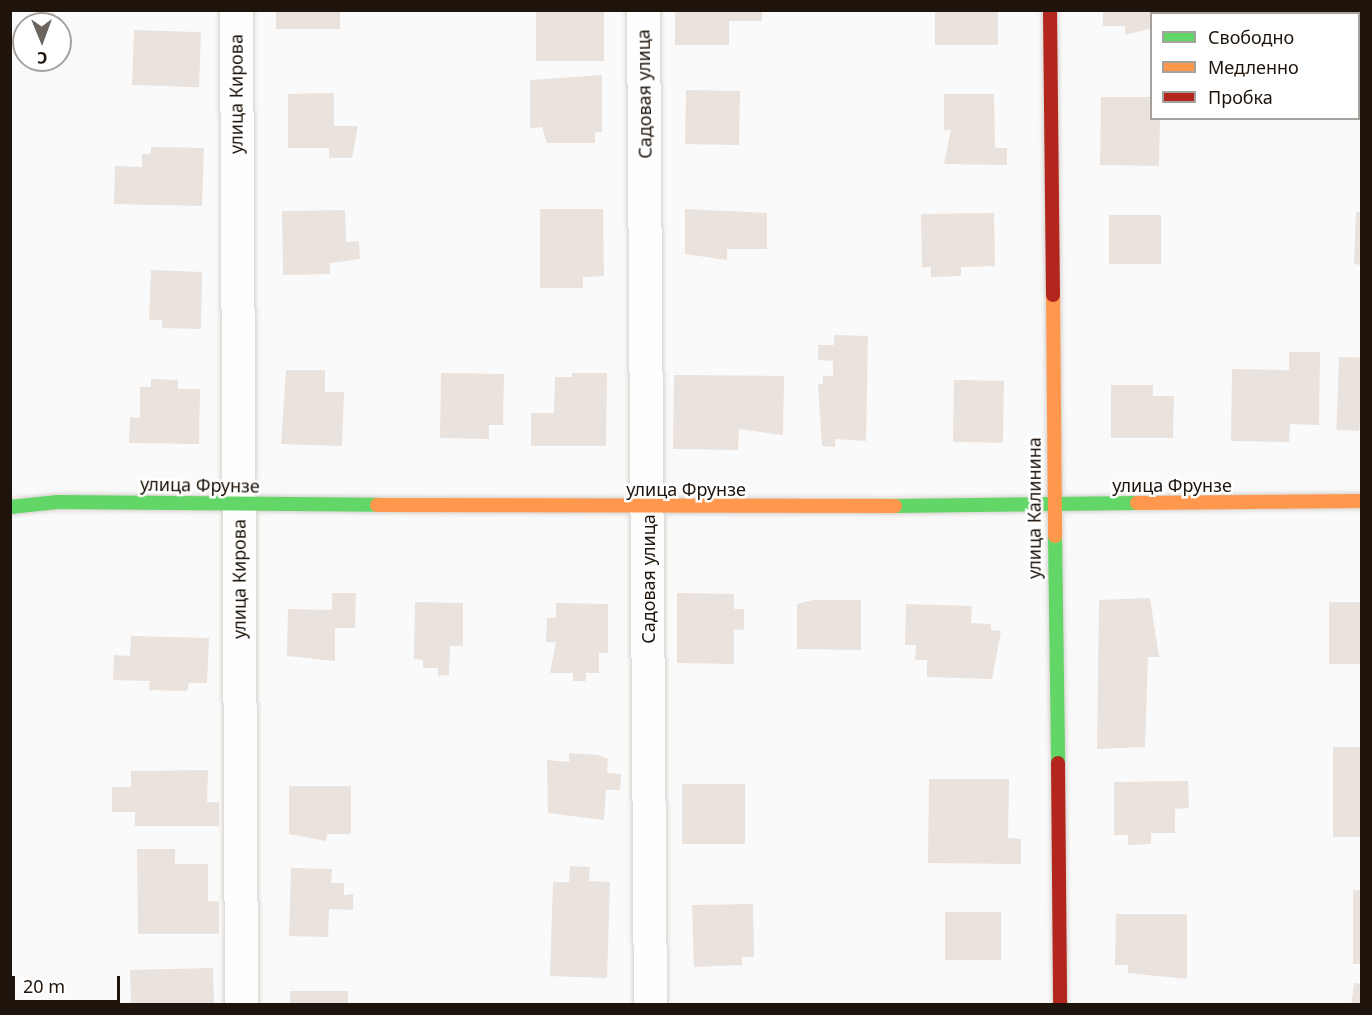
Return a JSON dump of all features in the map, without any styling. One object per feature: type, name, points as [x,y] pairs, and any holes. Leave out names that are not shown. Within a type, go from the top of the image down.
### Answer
[{"type":"street","name":"улица Кирова","points":[[236,10],[241,1005]]},
{"type":"street","name":"Садовая улица","points":[[643,10],[650,1005]]},
{"type":"street","name":"улица Калинина","points":[[1050,10],[1052,504],[1059,1005]]},
{"type":"street","name":"улица Фрунзе","points":[[10,507],[58,502],[648,508],[1362,501]]},
{"type":"building","points":[[276,10],[340,10],[340,29],[276,29]]},
{"type":"building","points":[[536,10],[604,10],[604,61],[536,61]]},
{"type":"building","points":[[675,10],[762,10],[762,21],[729,21],[729,45],[675,45]]},
{"type":"building","points":[[935,10],[998,10],[998,45],[935,45]]},
{"type":"building","points":[[1103,10],[1156,10],[1156,12],[1150,12],[1150,29],[1125,35],[1125,26],[1103,26]]},
{"type":"building","points":[[134,30],[201,32],[199,87],[132,85]]},
{"type":"building","points":[[1360,74],[1362,74],[1362,90],[1360,90]]},
{"type":"building","points":[[602,75],[602,132],[595,132],[595,143],[547,143],[542,127],[530,128],[530,80]]},
{"type":"building","points":[[686,90],[740,91],[739,145],[685,144]]},
{"type":"building","points":[[334,93],[334,126],[358,126],[352,158],[329,158],[329,148],[288,148],[288,94]]},
{"type":"building","points":[[944,94],[994,94],[995,148],[1007,148],[1007,165],[944,164],[951,130],[944,130]]},
{"type":"building","points":[[1101,97],[1150,97],[1150,120],[1160,120],[1159,166],[1100,165]]},
{"type":"building","points":[[151,147],[204,148],[202,206],[114,204],[115,166],[142,167],[142,154],[151,154]]},
{"type":"building","points":[[540,209],[603,209],[604,276],[583,277],[583,288],[540,288]]},
{"type":"building","points":[[685,209],[767,213],[767,249],[727,249],[727,260],[685,254]]},
{"type":"building","points":[[345,210],[346,242],[359,241],[360,259],[330,263],[330,274],[283,275],[282,211]]},
{"type":"building","points":[[1356,212],[1362,212],[1362,265],[1354,264]]},
{"type":"building","points":[[994,213],[995,266],[961,267],[961,276],[931,277],[931,267],[922,267],[921,214]]},
{"type":"building","points":[[1109,215],[1161,215],[1161,264],[1109,264]]},
{"type":"building","points":[[151,270],[202,272],[201,329],[162,328],[162,320],[149,320]]},
{"type":"building","points":[[834,335],[868,336],[866,441],[835,439],[835,447],[822,446],[818,384],[823,384],[823,376],[833,376],[833,361],[818,360],[818,345],[834,345]]},
{"type":"building","points":[[1289,352],[1320,352],[1319,425],[1290,424],[1289,442],[1231,441],[1232,369],[1289,370]]},
{"type":"building","points":[[1339,357],[1362,358],[1359,431],[1336,430]]},
{"type":"building","points":[[286,370],[325,370],[325,392],[344,392],[342,446],[281,444]]},
{"type":"building","points":[[441,373],[504,374],[503,425],[489,425],[489,439],[440,438]]},
{"type":"building","points":[[572,373],[607,373],[606,446],[531,446],[531,413],[554,413],[555,377],[572,377]]},
{"type":"building","points":[[674,375],[784,376],[783,435],[739,429],[738,450],[673,449]]},
{"type":"building","points":[[151,379],[178,380],[178,389],[200,389],[199,444],[129,443],[130,417],[140,418],[140,387],[151,387]]},
{"type":"building","points":[[954,380],[1004,381],[1003,443],[953,442]]},
{"type":"building","points":[[1111,385],[1153,385],[1153,396],[1174,396],[1173,438],[1111,438]]},
{"type":"building","points":[[332,593],[356,593],[355,628],[335,628],[335,661],[287,656],[288,609],[332,610]]},
{"type":"building","points":[[677,593],[734,594],[734,609],[744,609],[744,630],[734,629],[734,664],[677,663]]},
{"type":"building","points":[[1150,598],[1159,657],[1148,657],[1145,747],[1097,749],[1099,600]]},
{"type":"building","points":[[813,600],[861,600],[861,650],[797,649],[797,604]]},
{"type":"building","points":[[415,602],[463,603],[463,646],[450,646],[449,675],[438,676],[438,668],[423,668],[423,660],[414,659]]},
{"type":"building","points":[[1329,602],[1362,602],[1362,664],[1329,664]]},
{"type":"building","points":[[556,603],[608,604],[608,653],[599,653],[599,673],[586,673],[586,681],[573,681],[573,673],[550,673],[556,642],[546,642],[547,618],[556,618]]},
{"type":"building","points":[[906,604],[972,606],[971,623],[991,624],[991,630],[1001,631],[992,679],[927,677],[927,660],[915,660],[916,645],[905,645]]},
{"type":"building","points":[[131,636],[209,638],[207,683],[189,683],[187,691],[149,690],[150,681],[113,680],[114,655],[130,656]]},
{"type":"building","points":[[1333,747],[1362,747],[1362,837],[1333,837]]},
{"type":"building","points":[[569,753],[598,755],[608,759],[607,773],[621,774],[620,790],[606,790],[604,820],[548,813],[547,760],[569,762]]},
{"type":"building","points":[[208,770],[207,802],[219,802],[219,826],[135,826],[135,812],[112,812],[112,787],[131,787],[131,771]]},
{"type":"building","points":[[929,779],[1009,779],[1008,838],[1021,839],[1021,864],[928,863]]},
{"type":"building","points":[[1188,781],[1189,808],[1175,809],[1175,833],[1151,833],[1151,844],[1128,845],[1128,835],[1114,835],[1114,782]]},
{"type":"building","points":[[682,784],[745,784],[745,844],[682,844]]},
{"type":"building","points":[[289,786],[351,786],[351,834],[327,834],[326,841],[289,834]]},
{"type":"building","points":[[137,849],[175,849],[175,864],[208,864],[208,901],[219,902],[219,934],[138,934]]},
{"type":"building","points":[[570,866],[590,867],[589,881],[610,882],[607,978],[550,976],[553,882],[569,882]]},
{"type":"building","points":[[291,868],[332,869],[331,883],[344,883],[344,895],[353,894],[353,910],[329,909],[328,937],[289,936]]},
{"type":"building","points":[[1353,890],[1362,890],[1362,964],[1353,964]]},
{"type":"building","points":[[753,904],[754,957],[742,957],[742,965],[694,967],[692,905]]},
{"type":"building","points":[[945,912],[1001,912],[1001,960],[945,960]]},
{"type":"building","points":[[1116,914],[1187,914],[1187,979],[1128,973],[1128,965],[1115,965]]},
{"type":"building","points":[[213,968],[214,1004],[124,1004],[131,1002],[130,970]]},
{"type":"building","points":[[1354,983],[1362,984],[1359,1004],[1351,1004]]},
{"type":"building","points":[[290,991],[348,991],[348,1004],[290,1004]]},
{"type":"traffic: fast","points":[[10,507],[58,502],[377,505]]},
{"type":"traffic: fast","points":[[895,506],[1137,503]]},
{"type":"traffic: fast","points":[[1055,536],[1058,763]]},
{"type":"traffic: slow","points":[[1053,295],[1055,536]]},
{"type":"traffic: slow","points":[[1137,503],[1362,501]]},
{"type":"traffic: slow","points":[[377,505],[895,506]]},
{"type":"traffic: jam","points":[[1050,10],[1053,295]]},
{"type":"traffic: jam","points":[[1058,763],[1060,1004]]}]
